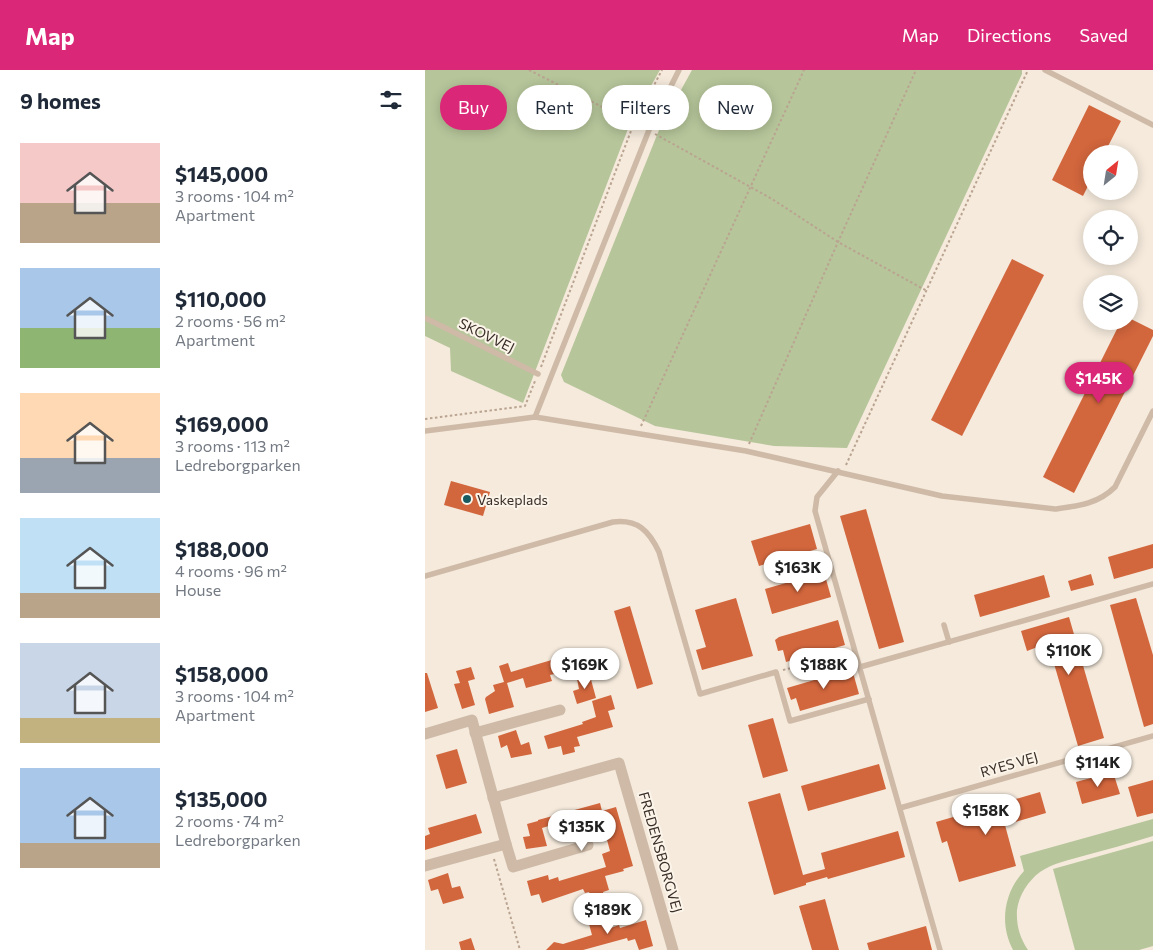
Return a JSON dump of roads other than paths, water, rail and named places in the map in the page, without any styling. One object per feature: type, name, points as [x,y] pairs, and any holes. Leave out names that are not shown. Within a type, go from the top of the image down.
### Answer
[{"type":"street","points":[[475,733],[561,710]]},
{"type":"street","points":[[425,734],[472,720],[513,867],[588,845]]},
{"type":"street","name":"FREDENSBORGVEJ","points":[[493,798],[619,763],[673,950]]},
{"type":"street","points":[[425,866],[506,844]]},
{"type":"lane","points":[[535,417],[649,130],[679,70]]},
{"type":"lane","points":[[1045,70],[1153,125]]},
{"type":"lane","name":"SKOVVEJ","points":[[425,318],[538,374]]},
{"type":"lane","points":[[425,431],[535,417],[746,451],[942,496],[1039,508],[1073,507],[1094,502],[1106,496],[1115,487],[1153,411]]},
{"type":"lane","points":[[838,471],[817,497],[815,511],[940,950]]},
{"type":"lane","points":[[425,576],[613,522],[630,522],[644,529],[653,539],[659,552],[700,694],[776,672],[790,722],[869,699]]},
{"type":"lane","points":[[859,667],[1153,584]]},
{"type":"lane","points":[[944,625],[949,642]]},
{"type":"lane","name":"RYES VEJ","points":[[900,808],[1153,736]]},
{"type":"place","name":"Vaskeplads","points":[[467,499]]}]
